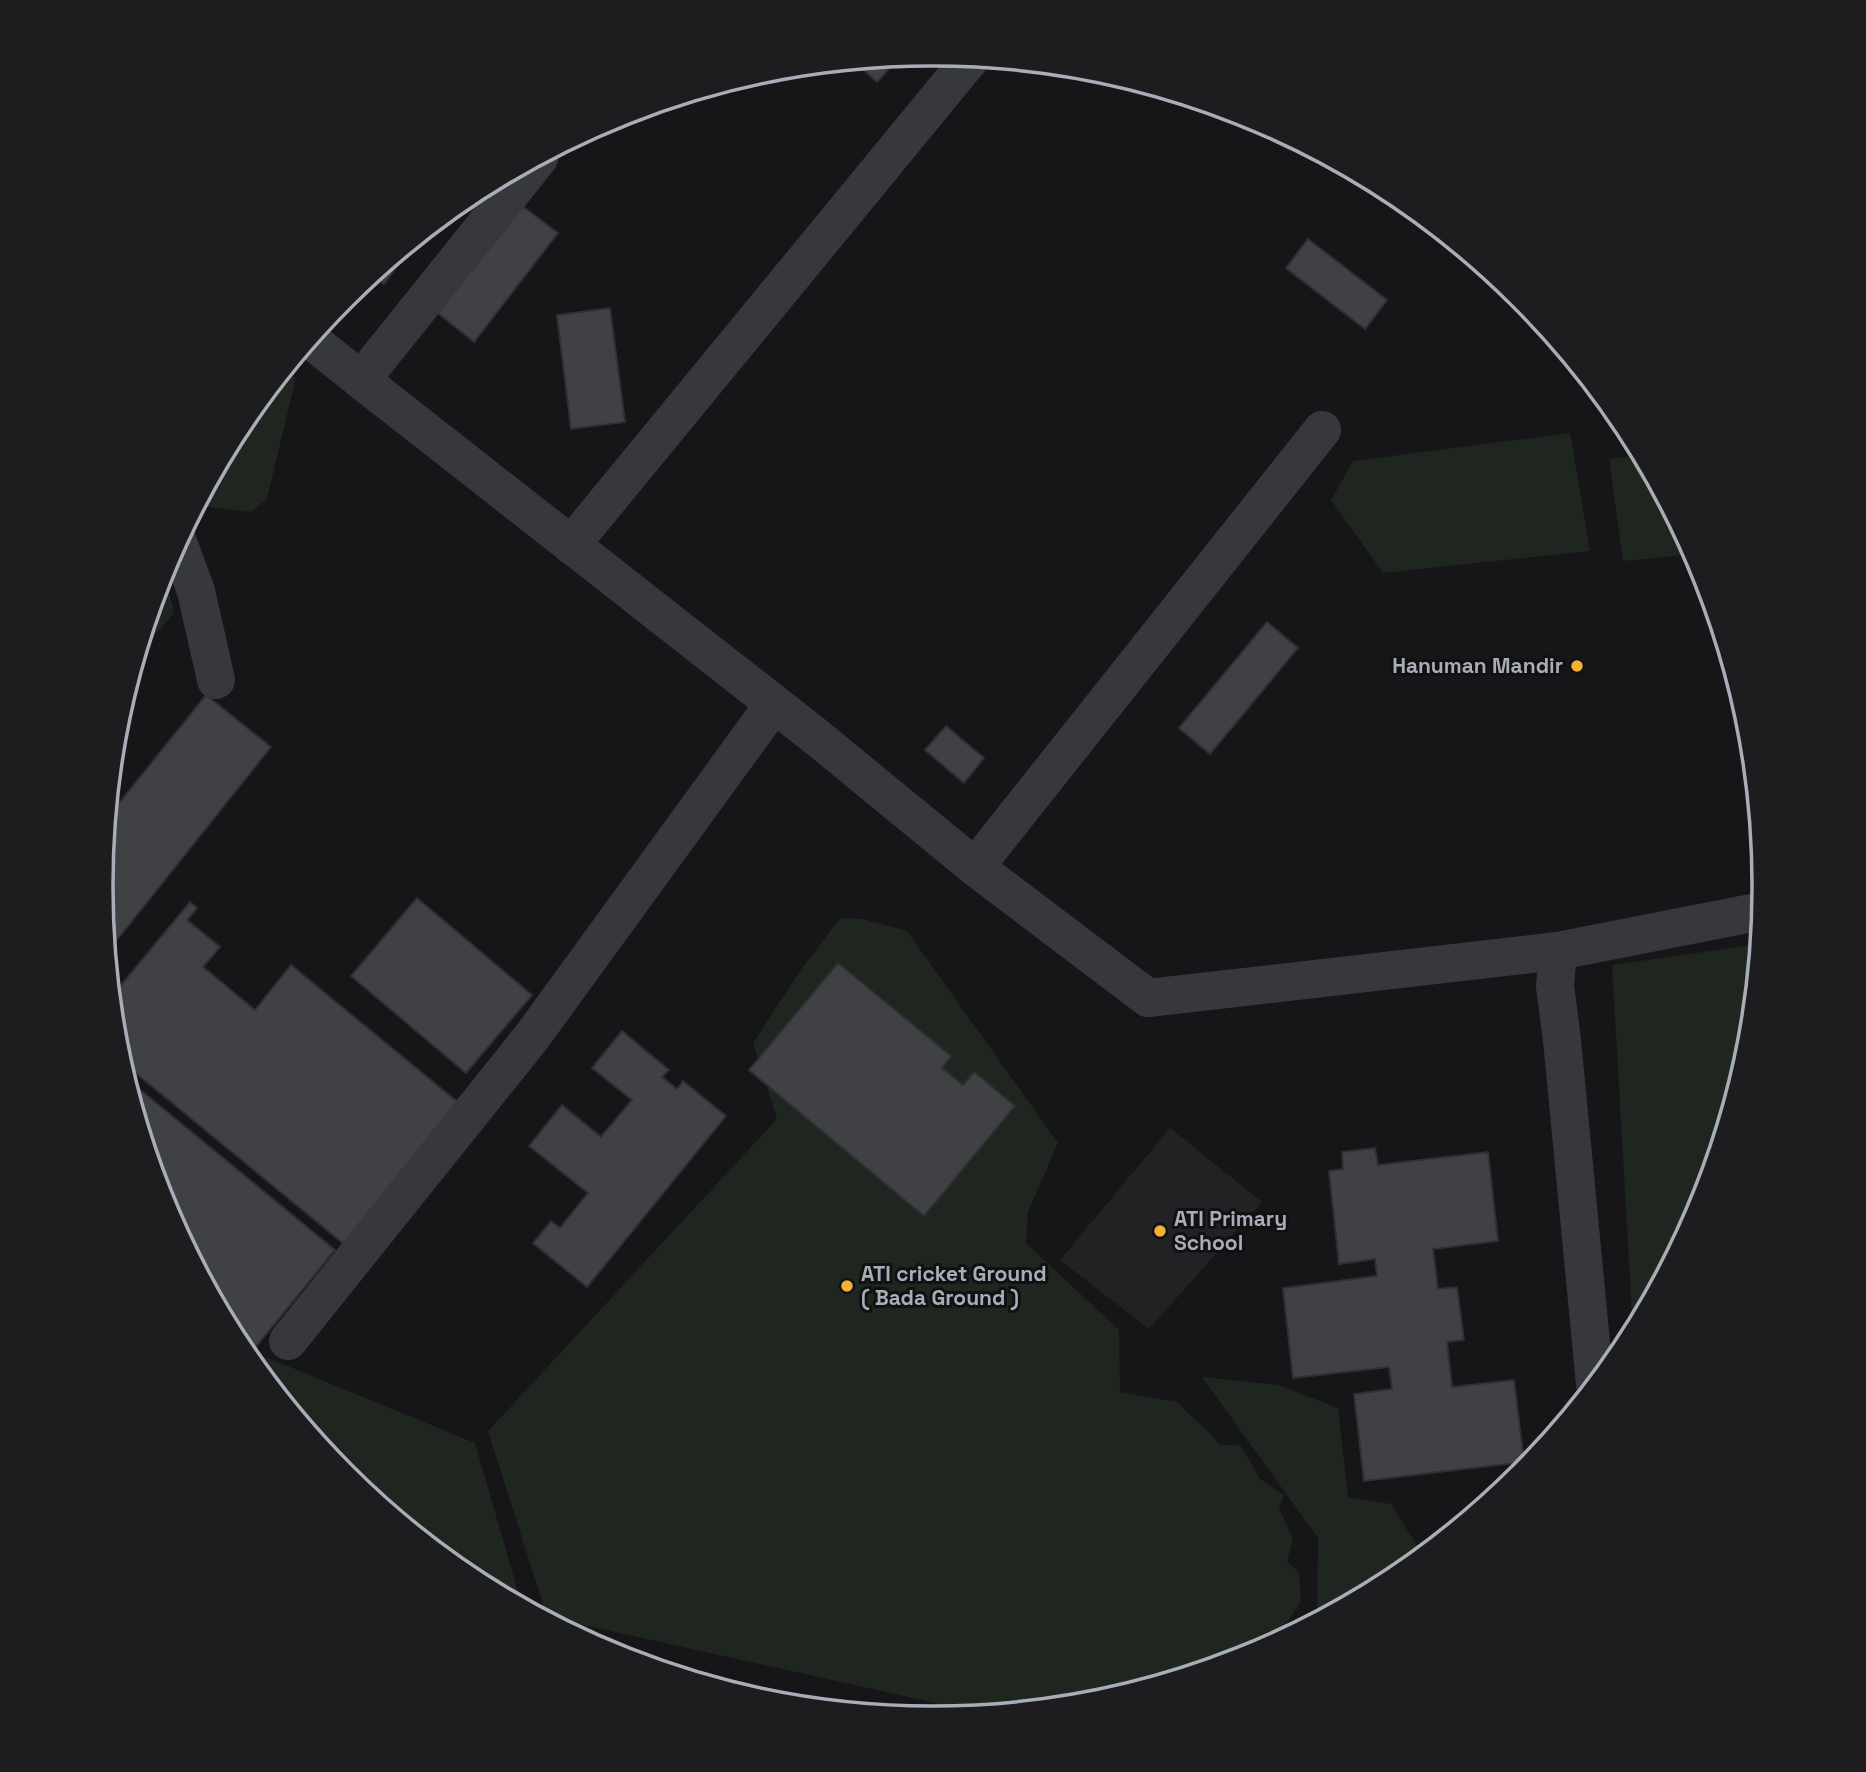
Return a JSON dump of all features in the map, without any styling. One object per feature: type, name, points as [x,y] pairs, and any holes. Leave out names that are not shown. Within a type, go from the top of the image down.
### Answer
[{"type":"lane","points":[[571,545],[964,67]]},
{"type":"lane","points":[[361,380],[526,175]]},
{"type":"lane","points":[[317,346],[774,704],[975,867],[1148,998],[1558,951],[1751,913]]},
{"type":"lane","points":[[975,867],[1322,430]]},
{"type":"lane","points":[[183,556],[196,591],[216,680]]},
{"type":"lane","points":[[288,1341],[531,1038],[774,704]]},
{"type":"lane","points":[[1558,951],[1555,986],[1594,1370]]},
{"type":"shaded area","points":[[292,377],[296,377],[267,499],[251,512],[207,507],[252,431],[283,387]]},
{"type":"shaded area","points":[[1570,433],[1590,551],[1383,573],[1331,500],[1353,461]]},
{"type":"shaded area","points":[[1630,456],[1682,555],[1623,561],[1609,459]]},
{"type":"shaded area","points":[[169,591],[174,613],[152,638]]},
{"type":"shaded area","name":"ATI cricket Ground ( Bada Ground )","points":[[840,918],[863,919],[907,931],[1058,1143],[1028,1212],[1026,1243],[1119,1330],[1120,1392],[1178,1402],[1219,1444],[1241,1446],[1260,1479],[1284,1495],[1279,1508],[1293,1539],[1287,1562],[1299,1572],[1301,1601],[1286,1625],[1247,1643],[1145,1678],[1040,1698],[947,1705],[577,1624],[544,1607],[488,1431],[777,1119],[753,1043],[800,971]]},
{"type":"shaded area","points":[[1750,945],[1737,1046],[1709,1149],[1668,1248],[1632,1313],[1612,965]]},
{"type":"shaded area","name":"ATI Primary School","points":[[1170,1128],[1262,1202],[1149,1329],[1060,1260]]},
{"type":"shaded area","points":[[262,1356],[475,1443],[519,1593],[434,1536],[393,1502],[317,1426]]},
{"type":"shaded area","points":[[1202,1377],[1278,1385],[1338,1408],[1348,1497],[1391,1504],[1417,1546],[1343,1596],[1317,1609],[1318,1538]]},
{"type":"building","points":[[890,68],[877,82],[864,70]]},
{"type":"building","points":[[518,203],[558,233],[474,342],[434,310]]},
{"type":"building","points":[[1308,239],[1387,300],[1365,329],[1286,268]]},
{"type":"building","points":[[396,267],[384,284],[381,282]]},
{"type":"building","points":[[610,308],[625,422],[571,429],[557,315]]},
{"type":"building","points":[[1267,622],[1298,648],[1210,754],[1179,728]]},
{"type":"building","points":[[206,695],[271,747],[115,942],[113,886],[118,804]]},
{"type":"building","points":[[946,726],[984,758],[964,783],[925,750]]},
{"type":"building","points":[[417,898],[532,995],[466,1073],[351,976]]},
{"type":"building","points":[[190,902],[197,908],[187,920],[220,947],[203,967],[255,1010],[291,965],[466,1109],[350,1249],[135,1073],[120,986]]},
{"type":"building","points":[[838,963],[951,1056],[942,1068],[963,1085],[974,1072],[1015,1106],[924,1216],[749,1070]]},
{"type":"building","points":[[622,1031],[669,1070],[662,1077],[677,1089],[683,1081],[726,1116],[587,1287],[533,1243],[551,1221],[560,1228],[588,1193],[529,1146],[562,1105],[601,1137],[632,1100],[592,1068]]},
{"type":"building","points":[[139,1089],[335,1250],[256,1347],[223,1296],[176,1200]]},
{"type":"building","points":[[1375,1148],[1378,1165],[1488,1152],[1498,1241],[1433,1249],[1438,1289],[1457,1287],[1464,1340],[1447,1342],[1452,1387],[1514,1380],[1523,1453],[1514,1463],[1364,1481],[1354,1394],[1392,1389],[1389,1367],[1293,1378],[1283,1288],[1377,1276],[1375,1259],[1339,1264],[1329,1171],[1343,1169],[1342,1152]]},
{"type":"place","name":"Hanuman Mandir","points":[[1577,666]]},
{"type":"place","name":"ATI Primary School","points":[[1160,1231]]},
{"type":"place","name":"ATI cricket Ground ( Bada Ground )","points":[[847,1286]]}]
